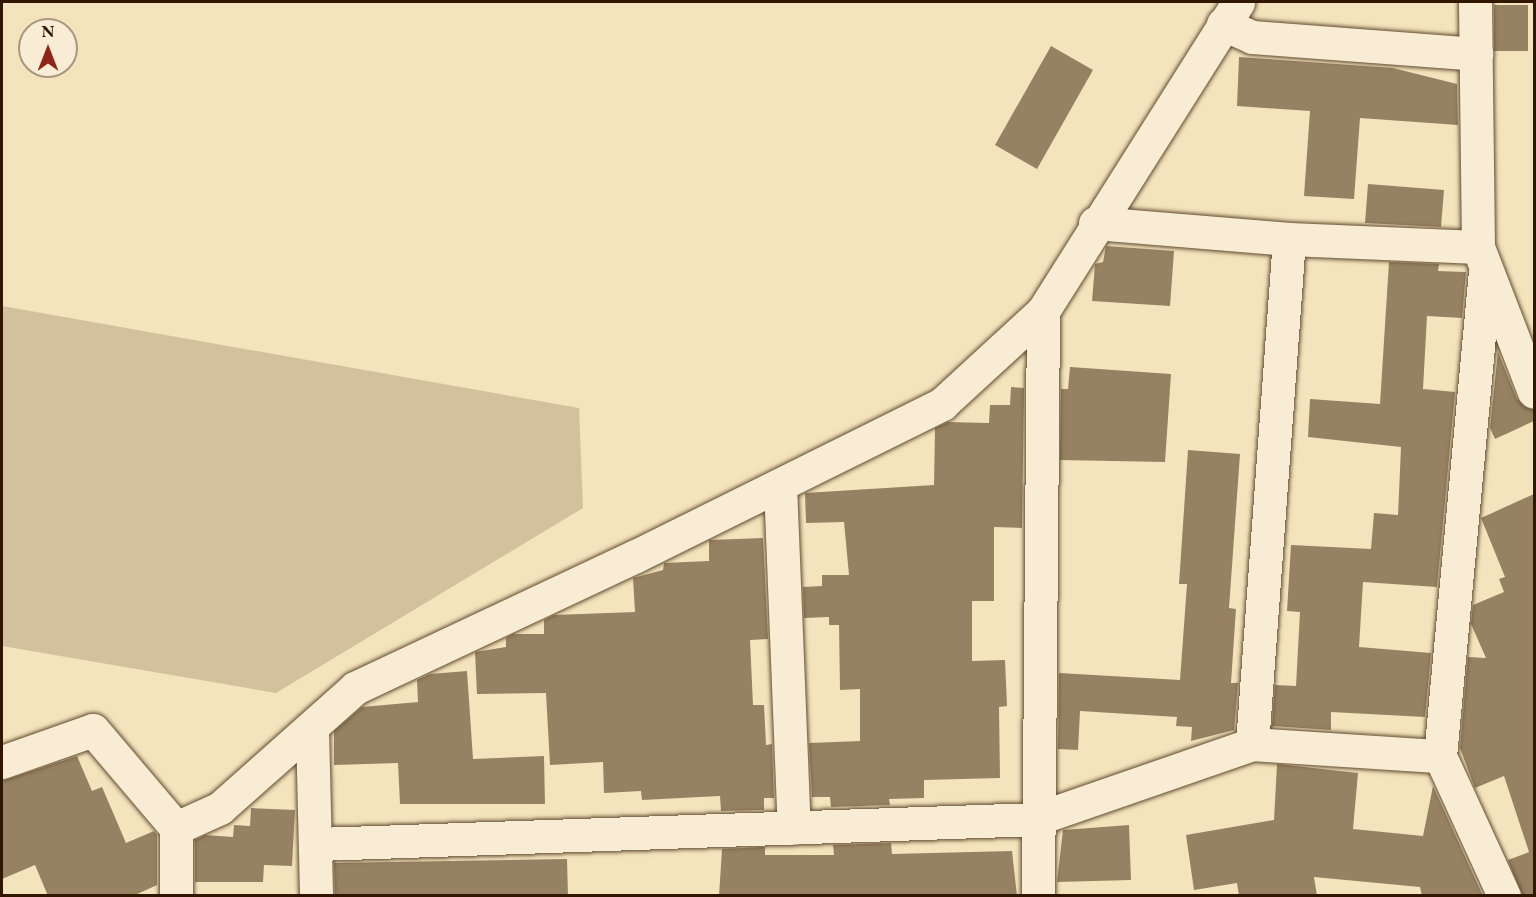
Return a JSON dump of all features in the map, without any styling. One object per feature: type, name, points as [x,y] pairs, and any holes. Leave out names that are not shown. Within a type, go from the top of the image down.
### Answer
[{"type":"street","points":[[1475,2],[1481,260],[1440,756],[1504,896]]},
{"type":"street","points":[[176,828],[220,808],[312,729],[355,688],[780,485],[942,404],[1042,311],[1095,223],[1231,13],[1252,38],[1476,54]]},
{"type":"street","points":[[1095,223],[1289,239],[1481,260]]},
{"type":"street","points":[[1252,744],[1289,239]]},
{"type":"street","points":[[1481,260],[1534,392]]},
{"type":"street","points":[[1038,896],[1036,819],[1042,311]]},
{"type":"street","points":[[780,485],[794,828]]},
{"type":"street","points":[[312,729],[318,844],[316,896]]},
{"type":"street","points":[[2,762],[93,730],[176,828],[176,896]]},
{"type":"street","points":[[318,844],[1036,819],[1252,744],[1440,756]]},
{"type":"shaded area","points":[[2,306],[579,408],[583,508],[276,693],[2,646]]},
{"type":"building","points":[[1494,5],[1528,5],[1528,51],[1494,51]]},
{"type":"building","points":[[1051,46],[1093,70],[1037,169],[995,145]]},
{"type":"building","points":[[1239,57],[1393,68],[1457,84],[1458,125],[1360,118],[1354,199],[1304,196],[1310,111],[1237,106]]},
{"type":"building","points":[[1368,184],[1444,190],[1441,227],[1365,223]]},
{"type":"building","points":[[1106,246],[1174,251],[1170,306],[1092,301],[1095,264],[1103,262]]},
{"type":"building","points":[[1389,262],[1439,264],[1438,271],[1466,272],[1462,318],[1427,316],[1423,389],[1455,392],[1437,587],[1363,582],[1359,647],[1431,653],[1425,717],[1331,712],[1331,730],[1272,726],[1275,685],[1296,686],[1300,612],[1287,611],[1291,545],[1371,549],[1374,513],[1398,515],[1401,447],[1308,437],[1310,399],[1380,404]]},
{"type":"building","points":[[1498,352],[1517,399],[1534,410],[1534,421],[1495,439],[1490,428]]},
{"type":"building","points":[[1070,367],[1171,374],[1165,462],[1060,460],[1061,389],[1068,389]]},
{"type":"building","points":[[1011,387],[1024,388],[1022,528],[994,527],[994,601],[972,601],[972,661],[1005,660],[1007,706],[999,707],[1000,778],[924,780],[924,798],[889,799],[890,805],[831,807],[830,797],[812,797],[809,743],[860,741],[860,689],[840,690],[839,625],[829,625],[829,617],[804,618],[803,587],[822,586],[822,575],[849,575],[844,522],[806,523],[805,493],[934,485],[935,428],[948,422],[989,423],[990,405],[1010,405]]},
{"type":"building","points":[[1188,450],[1240,454],[1229,608],[1236,609],[1231,683],[1238,683],[1234,730],[1191,741],[1192,727],[1176,726],[1177,717],[1080,711],[1078,750],[1058,749],[1059,673],[1180,680],[1187,584],[1179,584]]},
{"type":"building","points":[[1534,494],[1534,896],[1522,896],[1508,860],[1529,852],[1504,776],[1475,788],[1460,748],[1468,657],[1486,658],[1471,624],[1473,605],[1504,592],[1499,579],[1505,577],[1481,518]]},
{"type":"building","points":[[763,538],[768,639],[750,640],[753,705],[764,705],[766,745],[772,744],[774,798],[764,798],[764,810],[721,811],[720,796],[642,800],[641,791],[604,793],[603,762],[550,765],[546,693],[477,694],[475,652],[506,647],[506,638],[513,634],[544,634],[544,620],[554,615],[635,612],[633,578],[663,570],[664,563],[709,561],[709,540]]},
{"type":"building","points":[[467,671],[473,759],[544,756],[545,804],[400,804],[398,763],[334,765],[334,731],[362,707],[418,702],[417,680],[430,674]]},
{"type":"building","points":[[77,756],[92,791],[102,787],[126,843],[154,831],[157,835],[157,885],[133,896],[48,896],[35,865],[2,879],[2,781]]},
{"type":"building","points":[[1277,764],[1358,773],[1353,829],[1423,836],[1433,786],[1483,896],[1422,896],[1420,887],[1314,877],[1317,896],[1239,896],[1237,883],[1194,890],[1186,835],[1274,820]]},
{"type":"building","points":[[251,808],[295,810],[292,866],[264,865],[263,882],[195,882],[195,840],[205,835],[233,837],[234,825],[250,826]]},
{"type":"building","points":[[1129,825],[1131,880],[1057,882],[1063,830]]},
{"type":"building","points":[[891,843],[892,854],[1012,851],[1017,896],[719,896],[722,849],[765,847],[765,855],[834,855],[833,845]]},
{"type":"building","points":[[567,859],[568,896],[335,896],[334,863]]}]
